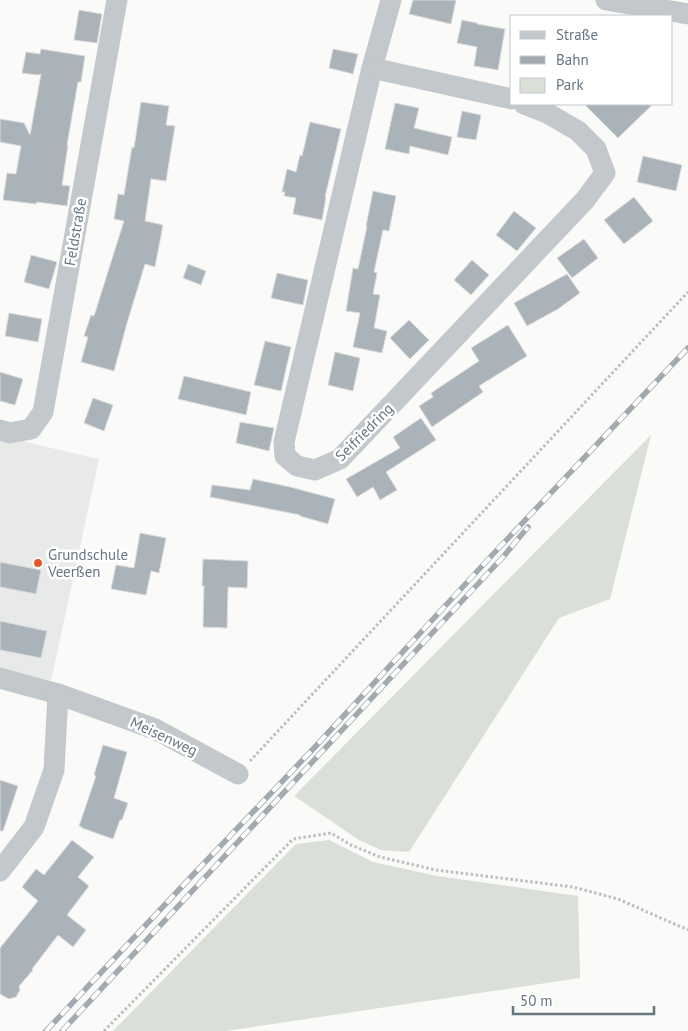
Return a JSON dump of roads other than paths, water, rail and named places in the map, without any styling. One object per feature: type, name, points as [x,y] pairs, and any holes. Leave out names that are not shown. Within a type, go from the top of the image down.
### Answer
[{"type":"street","name":"Feldstraße","points":[[0,430],[10,433],[31,430],[43,412],[118,0]]},
{"type":"street","name":"Seifriedring","points":[[390,0],[372,68],[284,442],[285,456],[297,466],[315,470],[340,459],[585,200],[605,173],[596,149],[578,131],[547,113],[527,105]]},
{"type":"street","points":[[606,0],[688,14]]},
{"type":"street","points":[[372,68],[510,99]]},
{"type":"street","name":"Meisenweg","points":[[0,678],[58,694],[155,729],[238,774]]},
{"type":"street","points":[[0,871],[34,827],[54,770],[58,694]]},
{"type":"railway","points":[[46,1031],[688,348]]},
{"type":"railway","points":[[62,1031],[503,557],[528,527]]},
{"type":"place","name":"Grundschule Veerßen","points":[[38,563]]}]
